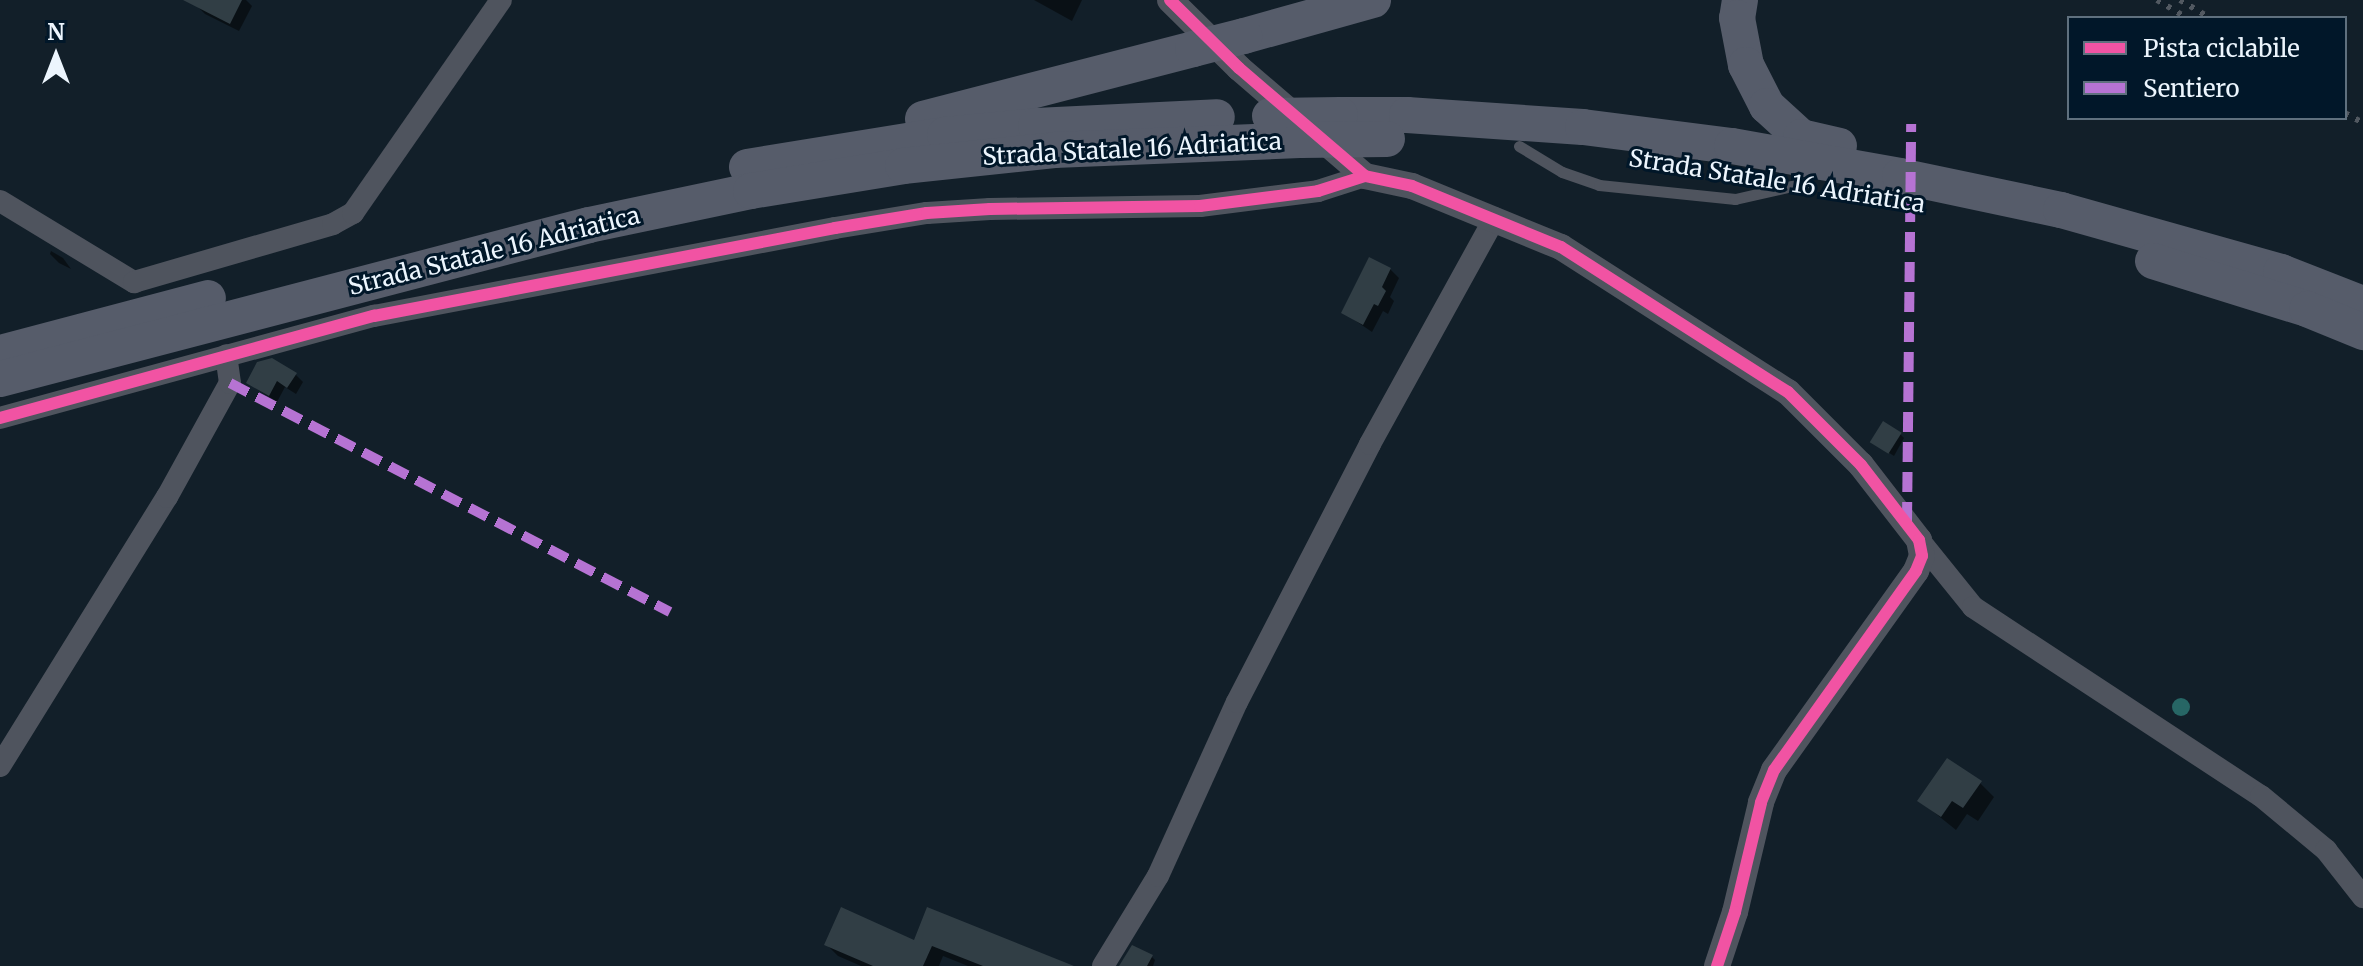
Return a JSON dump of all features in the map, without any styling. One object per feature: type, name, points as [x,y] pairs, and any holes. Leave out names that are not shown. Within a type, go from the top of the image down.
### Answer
[{"type":"highway","points":[[762,164],[1192,36],[1244,36],[1373,0]]},
{"type":"highway","points":[[1740,0],[1737,18],[1746,65],[1767,106],[1801,137],[2072,196],[2178,243]]},
{"type":"highway","name":"Strada Statale 16 Adriatica","points":[[0,353],[581,202],[762,164],[883,143],[1036,126],[1270,116],[1407,115],[1554,125],[1732,146],[1952,185],[2061,210],[2281,272],[2363,304]]},
{"type":"highway","name":"Strada Statale 16 Adriatica","points":[[0,379],[575,228],[751,191],[903,166],[1054,150],[1300,140],[1387,139],[1519,146],[1707,166],[1921,202],[2061,235],[2293,305],[2363,332]]},
{"type":"street","points":[[0,201],[134,282],[333,224],[353,213],[501,0]]},
{"type":"street","points":[[1170,0],[1192,36],[1365,176],[1412,186],[1561,247],[1788,392],[1861,465],[1973,607],[2261,796],[2326,850],[2363,897]]},
{"type":"street","points":[[0,418],[226,355],[419,307],[927,213],[1200,206],[1318,191],[1365,176]]},
{"type":"street","points":[[1103,966],[1158,876],[1237,702],[1370,444],[1495,218]]},
{"type":"street","points":[[0,766],[167,497],[230,383],[226,355]]},
{"type":"street","points":[[1717,966],[1735,912],[1761,803],[1774,770],[1916,571],[1922,556],[1919,540]]},
{"type":"shaded area","points":[[2181,698],[2190,707],[2181,716],[2172,707]]},
{"type":"building","points":[[183,0],[242,0],[230,24]]},
{"type":"building","points":[[1369,257],[1391,268],[1382,287],[1386,291],[1378,306],[1374,304],[1363,325],[1341,313]]},
{"type":"building","points":[[272,358],[297,373],[287,388],[277,381],[269,396],[246,383],[257,362]]},
{"type":"building","points":[[1883,421],[1902,433],[1888,454],[1870,442]]},
{"type":"building","points":[[1947,758],[1982,781],[1963,808],[1952,801],[1941,817],[1917,801]]},
{"type":"building","points":[[841,907],[914,940],[927,907],[1074,966],[983,966],[932,946],[923,966],[873,966],[824,945]]},
{"type":"building","points":[[1132,945],[1153,955],[1147,966],[1119,966]]},
{"type":"railway","points":[[2157,0],[2184,16]]},
{"type":"railway","points":[[2180,0],[2207,16]]},
{"type":"railway","points":[[2347,114],[2363,123]]},
{"type":"marked path","points":[[1907,522],[1911,124]]},
{"type":"marked path","points":[[230,383],[670,612]]},
{"type":"cycle path","points":[[1170,0],[1239,68],[1365,176],[1412,186],[1561,247],[1788,392],[1861,465],[1919,540],[1922,556],[1916,571],[1774,770],[1761,803],[1735,912],[1717,966]]},
{"type":"cycle path","points":[[0,418],[374,316],[835,228],[927,213],[990,209],[1200,206],[1318,191],[1365,176]]}]
